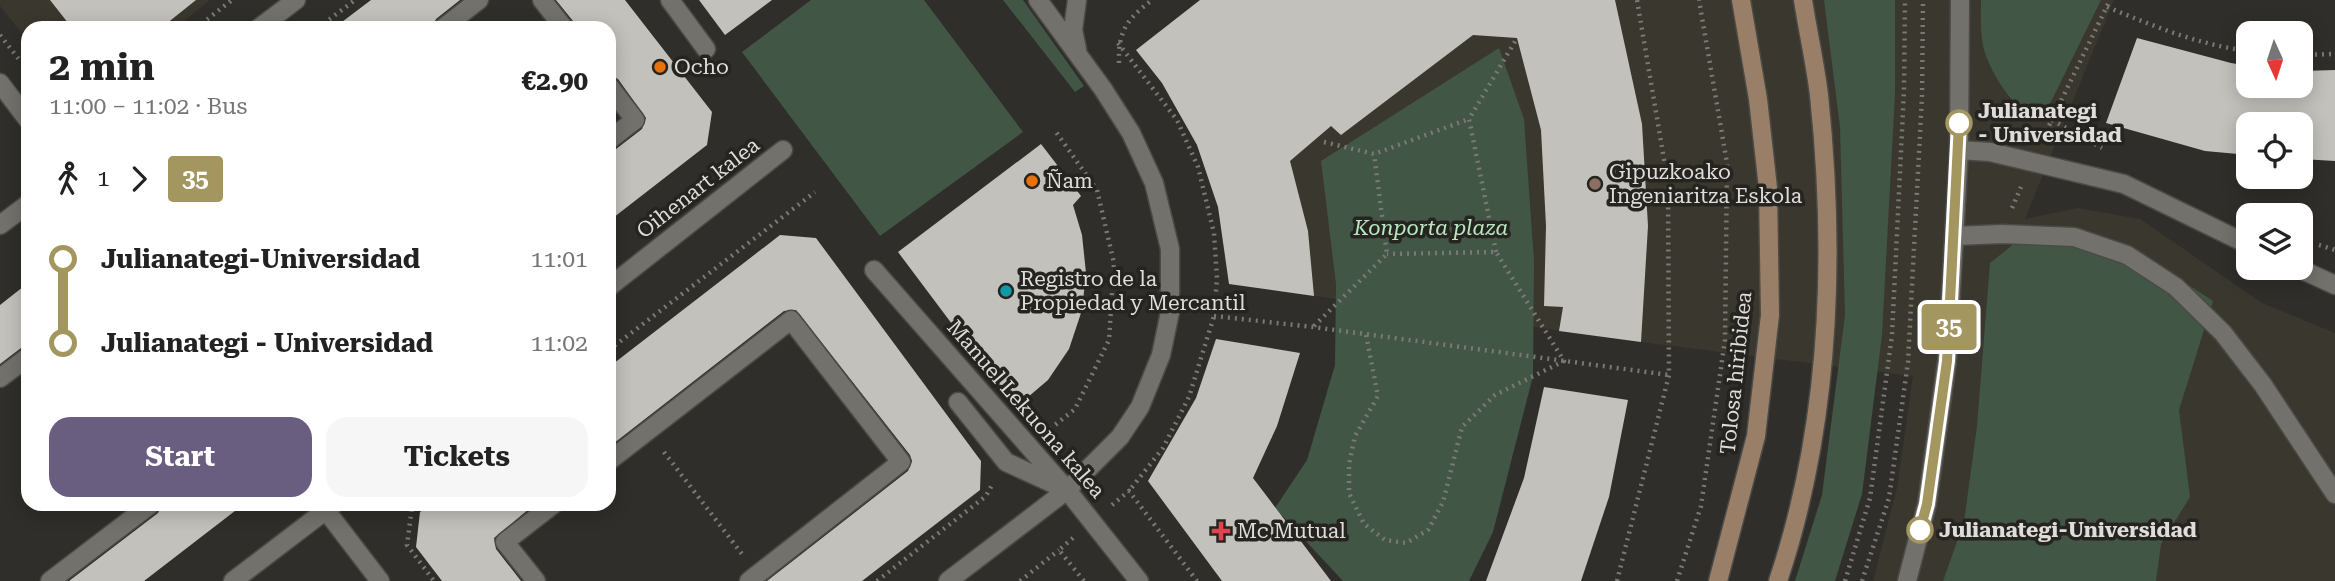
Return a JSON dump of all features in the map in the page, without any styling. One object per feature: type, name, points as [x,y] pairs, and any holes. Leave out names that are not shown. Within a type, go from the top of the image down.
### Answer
[{"type":"main road","name":"Tolosa hiribidea","points":[[1718,581],[1756,436],[1770,315],[1768,188],[1758,99],[1741,0]]},
{"type":"main road","points":[[1778,581],[1811,447],[1827,315],[1825,172],[1818,94],[1803,0]]},
{"type":"street","points":[[268,21],[296,0]]},
{"type":"street","points":[[452,21],[480,0]]},
{"type":"street","points":[[542,0],[558,21]]},
{"type":"street","points":[[670,0],[706,49]]},
{"type":"street","points":[[948,581],[1068,490],[1120,437],[1140,407],[1161,355],[1170,312],[1170,248],[1154,183],[1131,133],[1038,0]]},
{"type":"street","points":[[1077,0],[1073,30],[1081,59]]},
{"type":"street","points":[[1907,581],[1927,504],[1947,361],[1959,150],[1960,0]]},
{"type":"street","points":[[0,83],[21,111]]},
{"type":"street","points":[[616,95],[635,120],[616,135]]},
{"type":"street","name":"Oihenart kalea","points":[[616,281],[783,150]]},
{"type":"street","points":[[1959,150],[1990,152],[2124,184],[2236,239]]},
{"type":"street","points":[[0,225],[21,209]]},
{"type":"street","points":[[1955,236],[2001,234],[2074,237],[2127,255],[2176,287],[2223,333],[2263,385],[2335,494]]},
{"type":"street","name":"Manuel Lekuona kalea","points":[[874,270],[1068,490],[1139,581]]},
{"type":"street","points":[[2313,275],[2335,285]]},
{"type":"street","points":[[616,456],[790,320],[901,462],[753,578]]},
{"type":"street","points":[[0,378],[21,362]]},
{"type":"street","points":[[958,402],[1006,462],[1068,490]]},
{"type":"street","points":[[50,581],[142,511]]},
{"type":"street","points":[[233,581],[321,511]]},
{"type":"street","points":[[331,511],[380,581]]},
{"type":"street","points":[[536,581],[505,542],[545,511]]},
{"type":"path","points":[[205,21],[232,0]]},
{"type":"path","points":[[328,21],[355,0]]},
{"type":"path","points":[[1119,66],[1118,43],[1130,16],[1152,0]]},
{"type":"path","points":[[1617,581],[1669,375],[1668,183],[1637,0]]},
{"type":"path","points":[[1677,581],[1701,506],[1725,340],[1727,163],[1699,0]]},
{"type":"path","points":[[1845,581],[1870,498],[1892,335],[1904,90],[1905,0]]},
{"type":"path","points":[[1862,581],[1889,498],[1908,362],[1922,109],[1923,0]]},
{"type":"path","points":[[2001,234],[2032,161],[2110,0]]},
{"type":"path","points":[[2107,7],[2175,35],[2236,49]]},
{"type":"path","points":[[0,35],[21,62]]},
{"type":"path","points":[[1324,142],[1374,154],[1469,119],[1517,38]]},
{"type":"path","points":[[2314,55],[2335,54]]},
{"type":"path","points":[[1469,119],[1496,252],[1564,361]]},
{"type":"path","points":[[1028,446],[1075,410],[1109,340],[1114,262],[1097,190],[1056,132]]},
{"type":"path","points":[[1374,154],[1387,254]]},
{"type":"path","points":[[616,345],[815,192]]},
{"type":"path","points":[[1313,327],[1387,254],[1496,252]]},
{"type":"path","points":[[1214,316],[1669,375]]},
{"type":"path","points":[[1366,335],[1378,396],[1356,436],[1349,464],[1349,493],[1364,524],[1385,540],[1406,543],[1428,530],[1443,502],[1462,427],[1494,395],[1564,361]]},
{"type":"path","points":[[648,431],[753,578]]},
{"type":"path","points":[[877,581],[986,496],[1006,462]]},
{"type":"path","points":[[411,511],[407,545],[434,581]]},
{"type":"path","points":[[1020,581],[1059,550]]},
{"type":"shaded area","points":[[0,0],[210,0],[184,21],[21,21],[21,32],[0,6]]},
{"type":"shaded area","points":[[1200,0],[2114,0],[2025,219],[2078,208],[2140,219],[2262,303],[2335,333],[2335,581],[1873,581],[1897,488],[1913,376],[1641,342],[1229,284],[1218,207],[1197,145],[1162,83],[1136,50]]},
{"type":"green space","points":[[811,0],[924,0],[1023,132],[880,236],[742,52]]},
{"type":"green space","points":[[1003,0],[1023,0],[1084,86],[1075,92]]},
{"type":"green space","points":[[1824,0],[1895,0],[1895,94],[1882,335],[1862,494],[1835,581],[1795,581],[1822,495],[1845,315],[1840,127]]},
{"type":"green space","points":[[1981,0],[2101,0],[2043,118],[2023,110],[2005,90],[1990,66],[1982,39]]},
{"type":"green space","name":"Konporta plaza","points":[[1499,48],[1524,119],[1534,261],[1533,376],[1493,532],[1469,581],[1343,581],[1275,508],[1307,460],[1335,365],[1336,284],[1321,161]]},
{"type":"green space","points":[[2035,227],[2125,243],[2213,301],[2179,410],[2190,497],[2161,544],[2156,581],[1943,581],[1964,522],[1977,426],[1990,263]]},
{"type":"building","points":[[50,0],[196,0],[170,21],[66,21]]},
{"type":"building","points":[[371,0],[460,0],[435,21],[343,21]]},
{"type":"building","points":[[556,0],[625,0],[712,112],[707,145],[616,216],[616,149],[642,129],[646,118],[616,78],[616,21],[573,21]]},
{"type":"building","points":[[699,0],[772,0],[725,35]]},
{"type":"building","name":"Gipuzkoako Ingeniaritza Eskola","points":[[1200,0],[1615,0],[1642,124],[1648,226],[1641,342],[1559,331],[1563,307],[1544,306],[1546,226],[1541,130],[1517,38],[1473,35],[1341,135],[1331,126],[1290,161],[1308,231],[1314,296],[1229,284],[1218,207],[1197,145],[1162,83],[1136,50]]},
{"type":"building","points":[[2137,38],[2236,64],[2236,98],[2314,98],[2314,71],[2335,70],[2335,161],[2313,160],[2313,112],[2236,112],[2236,154],[2205,151],[2106,123]]},
{"type":"building","name":"Registro de la Propiedad y Mercantil","points":[[1041,144],[1081,196],[1073,205],[1082,235],[1086,273],[1082,310],[1069,349],[1048,380],[1015,408],[898,252]]},
{"type":"building","points":[[780,235],[816,238],[981,461],[980,490],[862,581],[767,581],[908,471],[912,461],[910,455],[796,310],[784,311],[616,442],[616,362]]},
{"type":"building","points":[[21,288],[21,348],[0,364],[0,305]]},
{"type":"building","points":[[1216,339],[1300,353],[1277,426],[1253,478],[1331,581],[1222,581],[1148,481],[1196,398]]},
{"type":"building","points":[[1544,387],[1628,400],[1609,497],[1581,581],[1486,581],[1524,478]]},
{"type":"building","points":[[235,511],[144,581],[69,581],[158,513]]},
{"type":"building","points":[[527,511],[494,538],[496,549],[521,581],[442,581],[416,547],[420,512]]},
{"type":"bus line","name":"35","points":[[1920,530],[1927,504],[1947,361],[1959,123]]},
{"type":"place","name":"Ocho","points":[[660,67]]},
{"type":"place","name":"Julianategi - Universidad","points":[[1959,123]]},
{"type":"place","name":"Ñam","points":[[1032,181]]},
{"type":"place","name":"Gipuzkoako Ingeniaritza Eskola","points":[[1595,184]]},
{"type":"place","name":"Registro de la Propiedad y Mercantil","points":[[1006,291]]},
{"type":"place","name":"Julianategi-Universidad","points":[[1920,530]]},
{"type":"place","name":"Mc Mutual","points":[[1221,531]]}]
